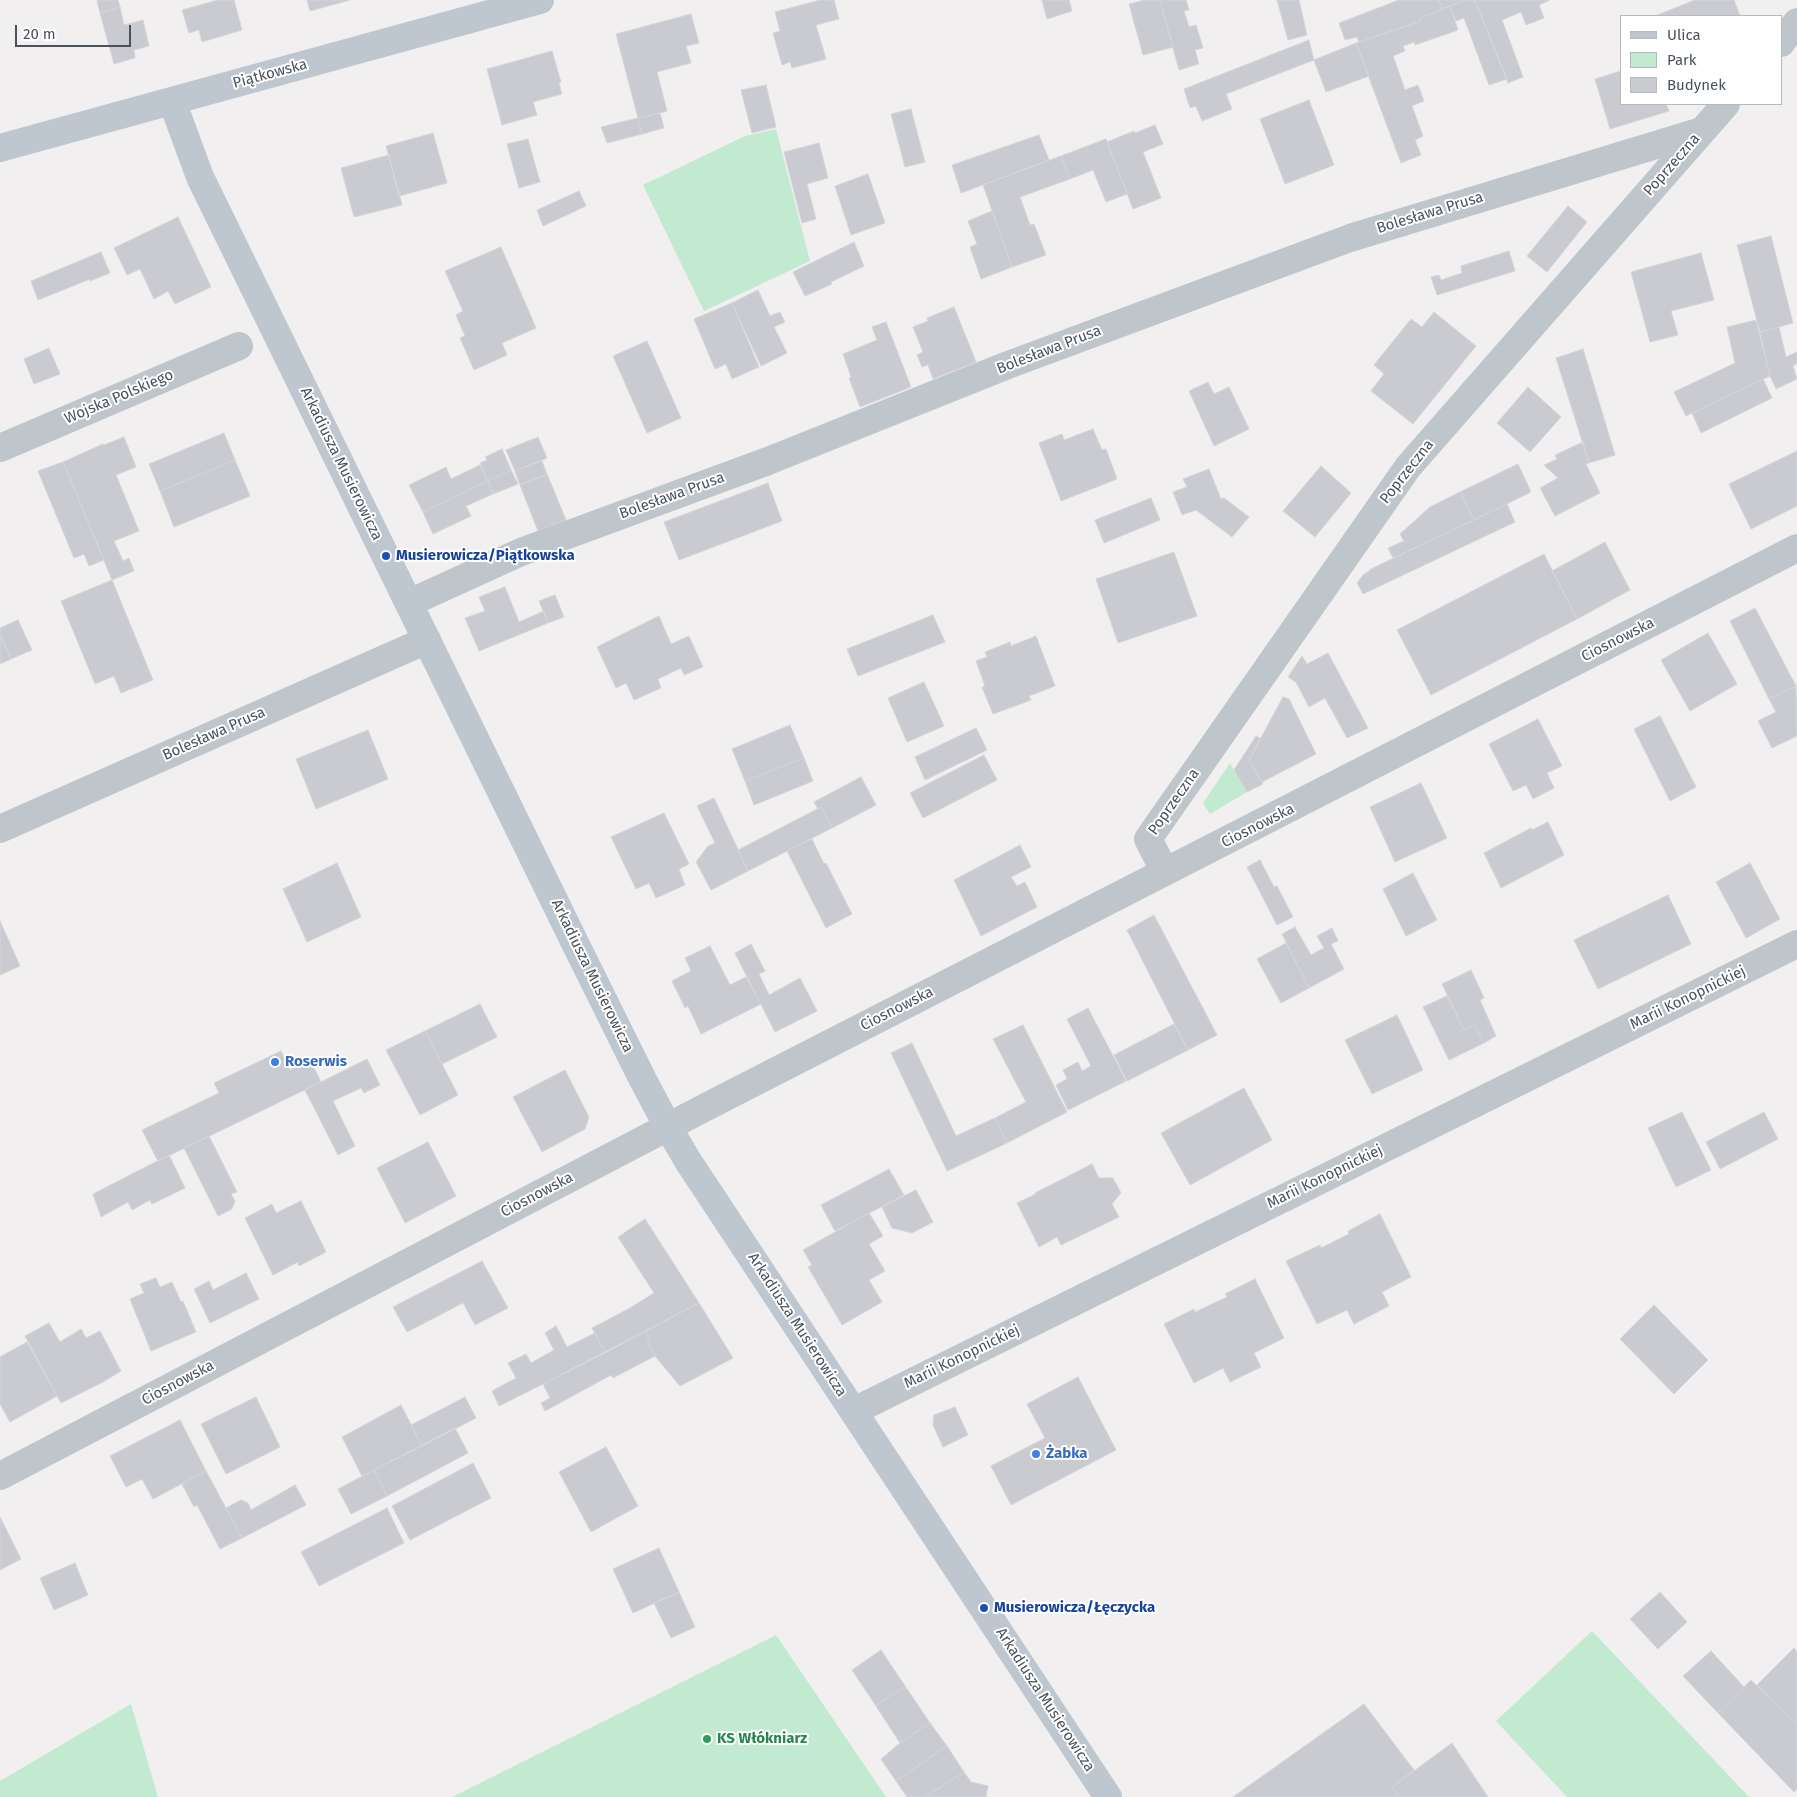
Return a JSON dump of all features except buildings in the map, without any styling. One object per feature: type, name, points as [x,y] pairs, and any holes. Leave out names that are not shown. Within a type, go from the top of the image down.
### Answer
[{"type":"street","name":"Piątkowska","points":[[0,148],[540,0]]},
{"type":"street","name":"Arkadiusza Musierowicza","points":[[172,101],[200,177],[626,1046],[668,1127],[688,1161],[1108,1797]]},
{"type":"street","name":"Poprzeczna","points":[[1165,872],[1148,839],[1408,467],[1725,105]]},
{"type":"street","name":"Bolesława Prusa","points":[[409,603],[520,552],[768,461],[1008,365],[1350,238],[1702,131]]},
{"type":"street","name":"Wojska Polskiego","points":[[0,448],[239,346]]},
{"type":"street","name":"Ciosnowska","points":[[0,1476],[668,1127],[1797,548]]},
{"type":"street","name":"Bolesława Prusa","points":[[0,829],[427,640]]},
{"type":"street","name":"Marii Konopnickiej","points":[[854,1411],[1797,944]]},
{"type":"green space","points":[[776,129],[810,261],[704,311],[643,185],[745,136]]},
{"type":"green space","points":[[1230,763],[1247,792],[1210,814],[1203,803]]},
{"type":"green space","points":[[1592,1631],[1749,1797],[1567,1797],[1496,1721]]},
{"type":"green space","name":"KS Włókniarz","points":[[776,1635],[886,1797],[452,1797]]},
{"type":"green space","points":[[131,1704],[158,1797],[0,1797],[0,1781]]},
{"type":"place","name":"Musierowicza/Piątkowska","points":[[386,556]]},
{"type":"place","name":"Roserwis","points":[[275,1062]]},
{"type":"place","name":"Żabka","points":[[1036,1454]]},
{"type":"place","name":"Musierowicza/Łęczycka","points":[[984,1608]]},
{"type":"place","name":"KS Włókniarz","points":[[707,1739]]}]
